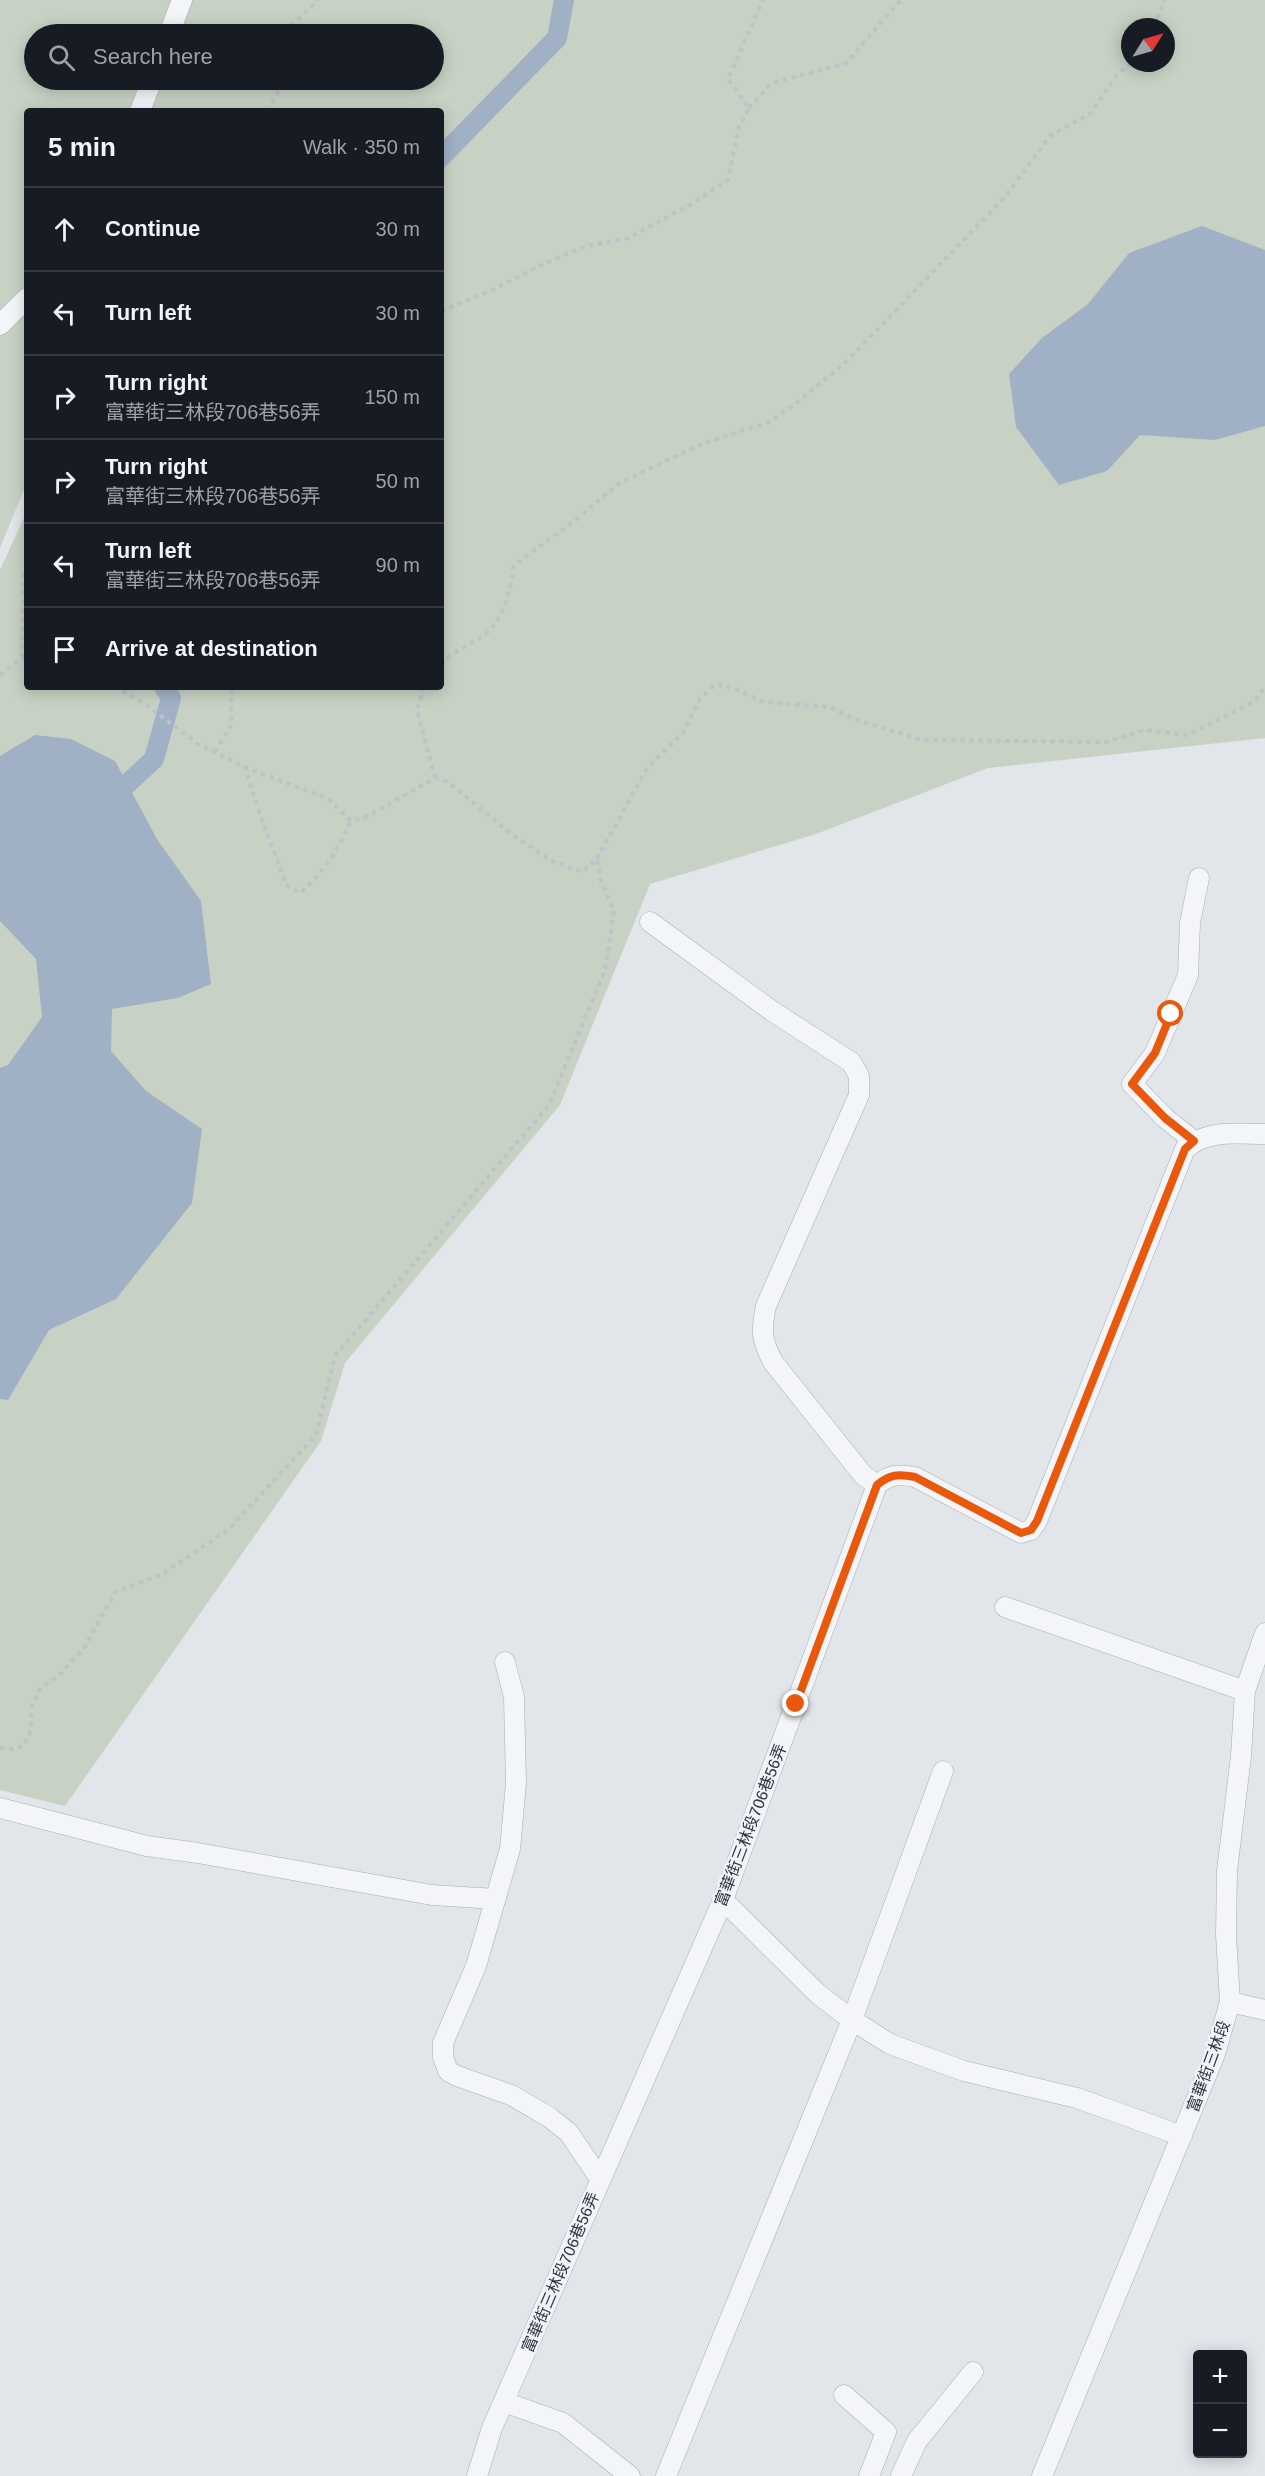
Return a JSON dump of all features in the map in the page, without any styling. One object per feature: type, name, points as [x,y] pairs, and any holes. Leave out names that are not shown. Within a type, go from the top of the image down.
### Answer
[{"type":"street","points":[[173,24],[182,0]]},
{"type":"street","points":[[141,108],[148,90]]},
{"type":"street","points":[[0,325],[24,301]]},
{"type":"street","points":[[1194,1141],[1165,1118],[1132,1084],[1155,1053],[1188,975],[1190,923],[1199,878]]},
{"type":"street","points":[[650,922],[772,1011],[851,1062],[859,1076],[859,1095],[766,1306],[761,1328],[764,1345],[773,1362],[863,1475],[877,1485],[885,1478],[897,1474],[915,1477],[1021,1533],[1031,1530],[1037,1521],[1185,1149],[1194,1141],[1214,1134],[1265,1134]]},
{"type":"street","name":"富華街三林段706巷56弄","points":[[477,2476],[492,2428],[723,1900],[877,1485]]},
{"type":"street","points":[[1005,1607],[1245,1691]]},
{"type":"street","name":"富華街三林段","points":[[1042,2476],[1215,2054],[1230,2002],[1226,1935],[1227,1871],[1241,1756],[1245,1691],[1265,1633]]},
{"type":"street","points":[[505,1662],[514,1697],[516,1782],[510,1849],[476,1966],[443,2043],[442,2057],[448,2071],[511,2095],[569,2133],[600,2179]]},
{"type":"street","points":[[666,2476],[852,2020],[943,1771]]},
{"type":"street","points":[[0,1808],[147,1846],[432,1895],[496,1899]]},
{"type":"street","points":[[723,1900],[818,1994],[852,2020],[890,2044],[964,2071],[1077,2098],[1182,2136]]},
{"type":"street","points":[[1230,2002],[1265,2010]]},
{"type":"street","points":[[900,2476],[917,2441],[973,2372]]},
{"type":"street","points":[[844,2395],[886,2432],[869,2476]]},
{"type":"street","points":[[504,2402],[563,2423],[630,2476]]},
{"type":"path","points":[[293,24],[318,0]]},
{"type":"path","points":[[748,108],[728,79],[763,0]]},
{"type":"path","points":[[444,310],[488,292],[539,266],[586,246],[627,238],[688,206],[728,180],[739,126],[748,108],[772,83],[845,64],[901,0]]},
{"type":"path","points":[[1158,18],[1165,0]]},
{"type":"path","points":[[444,662],[489,630],[510,595],[514,565],[573,523],[618,484],[699,445],[769,422],[799,401],[848,360],[1004,198],[1050,136],[1091,113],[1121,72]]},
{"type":"path","points":[[270,108],[279,90]]},
{"type":"path","points":[[0,675],[24,659]]},
{"type":"path","points":[[351,821],[363,818],[435,778],[448,782],[514,836],[552,861],[582,872],[597,859],[647,768],[683,733],[700,698],[716,684],[733,688],[764,702],[829,707],[854,719],[922,740],[1106,742],[1144,730],[1187,735],[1255,701],[1265,686]]},
{"type":"path","points":[[120,690],[144,703],[198,744],[244,766],[327,798],[351,821]]},
{"type":"path","points":[[215,752],[231,725],[231,690]]},
{"type":"path","points":[[423,690],[417,710],[435,778]]},
{"type":"path","points":[[244,766],[253,800],[272,841],[286,885],[300,893],[313,882],[338,851],[351,821]]},
{"type":"path","points":[[0,1748],[14,1749],[23,1746],[31,1730],[32,1706],[39,1690],[60,1674],[84,1648],[115,1592],[162,1574],[228,1530],[316,1435],[334,1356],[549,1105],[605,970],[614,911],[601,881],[597,859]]},
{"type":"green space","points":[[0,0],[1265,0],[1265,738],[988,768],[816,834],[650,884],[560,1105],[345,1363],[321,1441],[65,1806],[0,1790],[0,570],[24,518],[24,690],[444,690],[444,108],[24,108],[24,489],[0,548]]},
{"type":"water","points":[[1202,226],[1265,250],[1265,426],[1215,440],[1140,435],[1107,471],[1059,485],[1016,427],[1009,374],[1042,338],[1088,304],[1129,253]]},
{"type":"water","points":[[35,735],[71,739],[115,761],[157,839],[201,901],[211,984],[178,998],[112,1009],[111,1051],[146,1091],[202,1129],[192,1203],[116,1299],[49,1330],[8,1400],[0,1399],[0,1068],[8,1065],[42,1017],[36,959],[0,921],[0,756]]},
{"type":"waterway","points":[[444,154],[557,38],[564,0]]},
{"type":"waterway","points":[[108,802],[154,759],[171,698],[166,690]]},
{"type":"route","points":[[796,1704],[877,1485],[885,1478],[897,1474],[915,1477],[1021,1533],[1031,1530],[1037,1521],[1185,1149],[1194,1141],[1165,1118],[1132,1084],[1155,1053],[1171,1014]]}]
